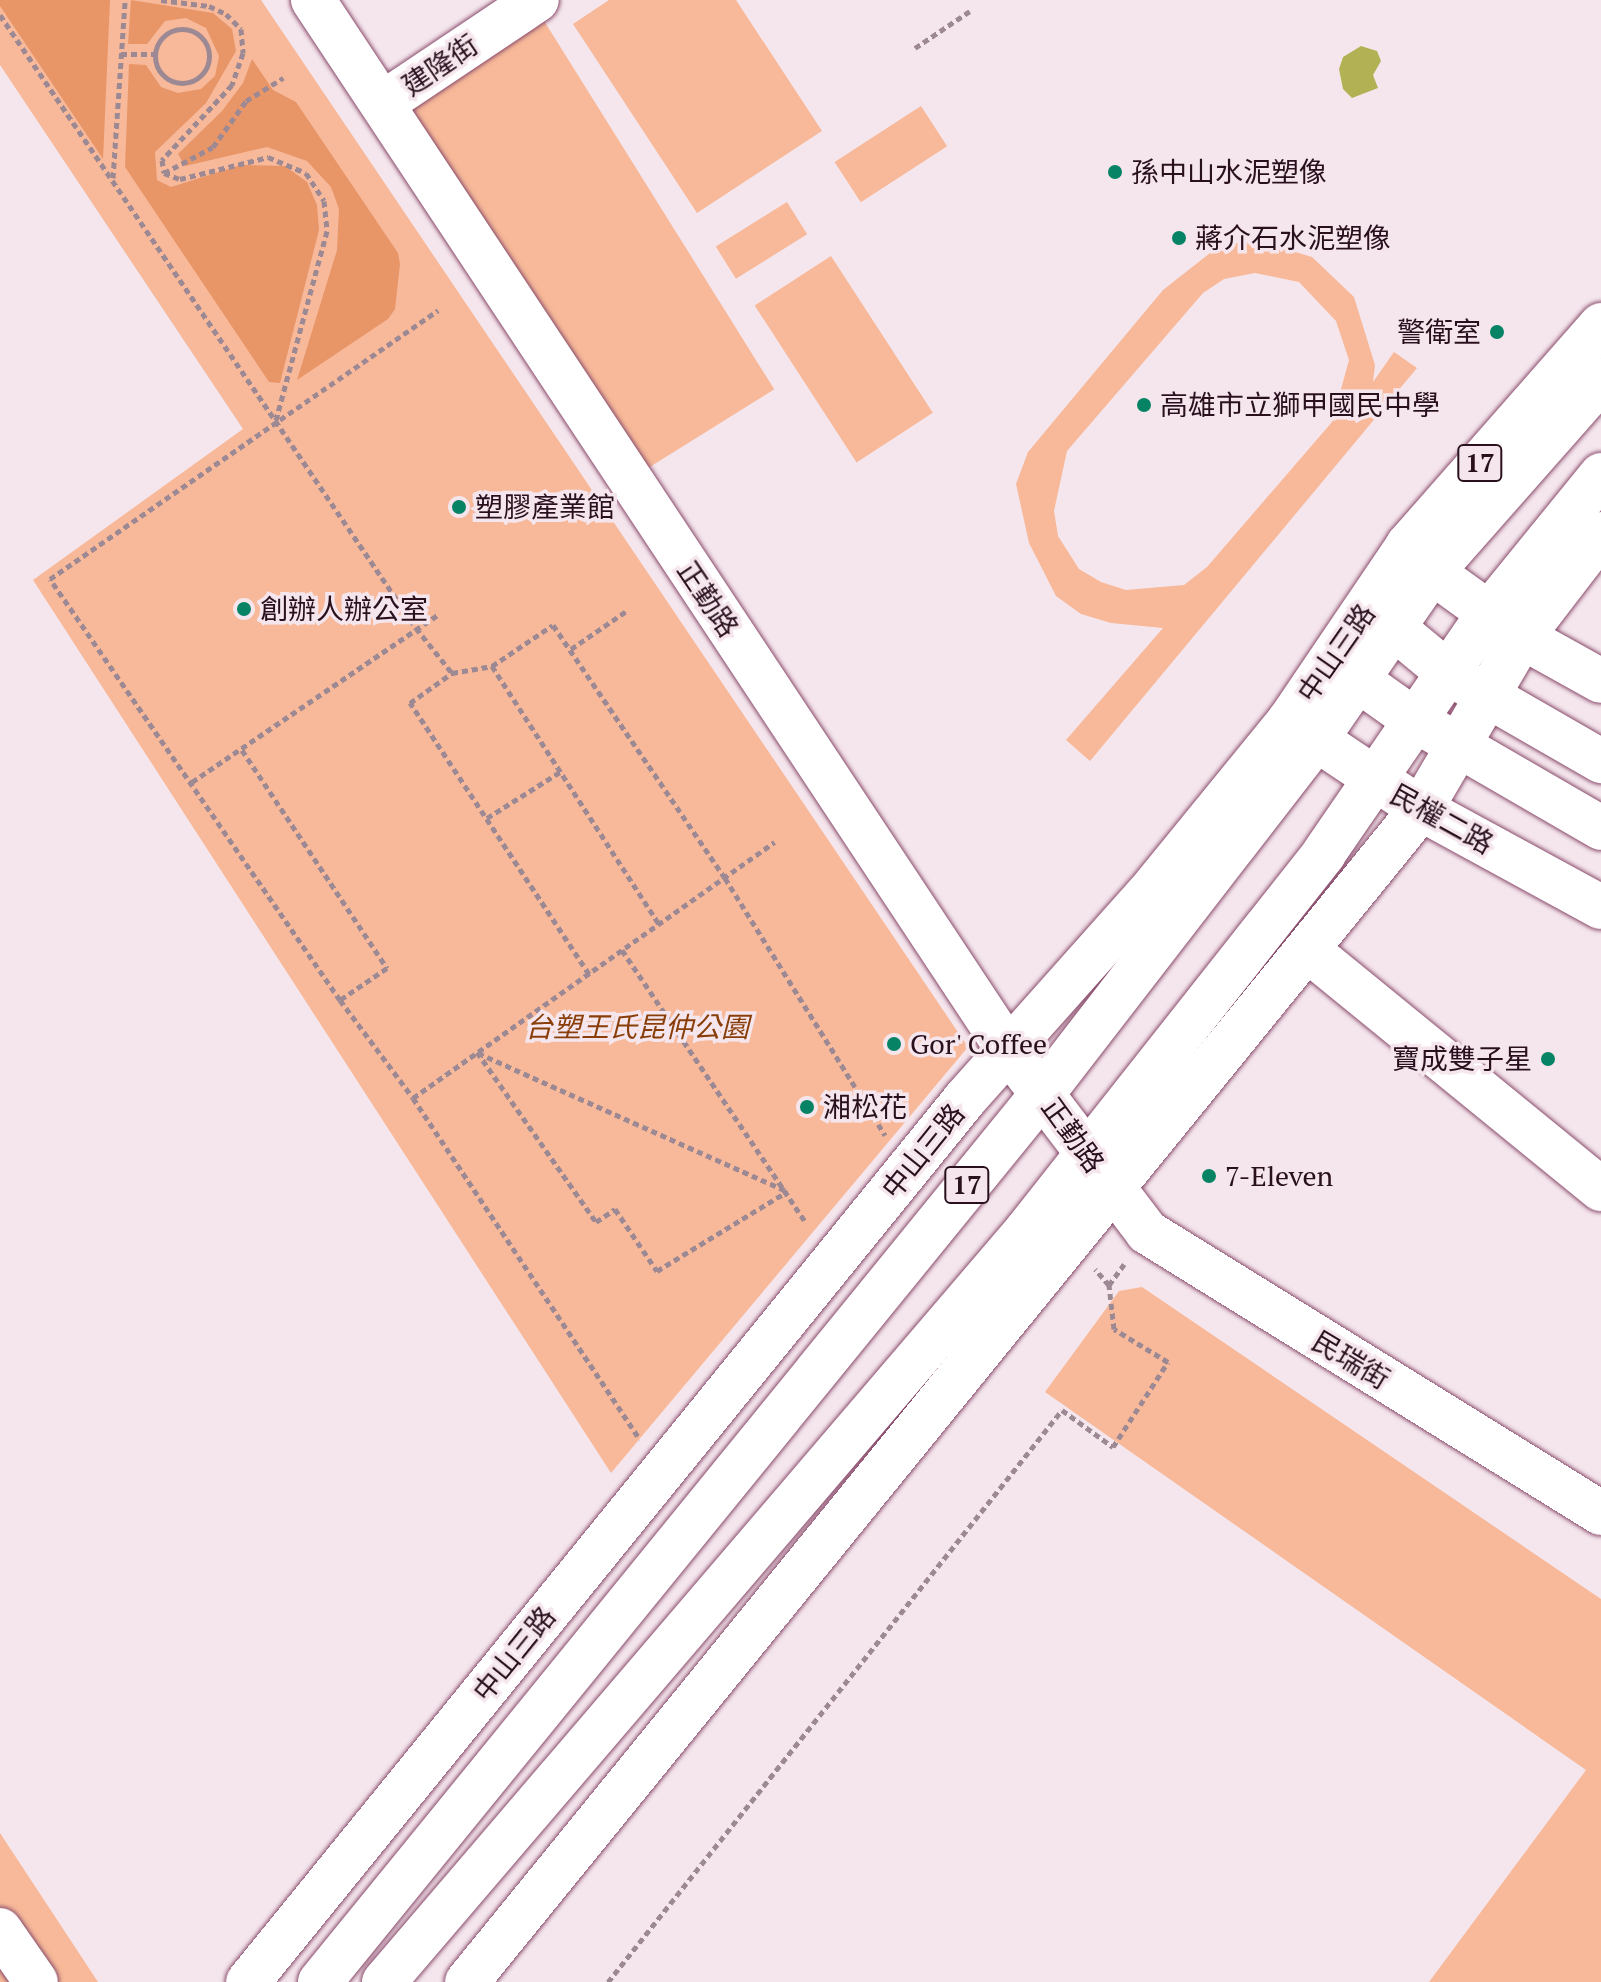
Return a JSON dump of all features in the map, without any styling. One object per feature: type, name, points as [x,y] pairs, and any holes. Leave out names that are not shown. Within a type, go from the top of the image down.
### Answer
[{"type":"main road","name":"正勤路","points":[[313,0],[1007,1048],[1113,1191]]},
{"type":"main road","name":"建隆街","points":[[383,103],[537,0]]},
{"type":"main road","name":"中山三路","points":[[320,1982],[1043,1093],[1304,729],[1420,559],[1601,325]]},
{"type":"main road","name":"中山三路","points":[[1420,559],[1601,380]]},
{"type":"main road","points":[[467,1982],[1309,951],[1421,809],[1461,747],[1486,696],[1506,625],[1601,475]]},
{"type":"main road","points":[[384,1982],[1006,1256],[1324,853],[1371,778],[1448,673],[1506,625],[1601,534]]},
{"type":"main road","points":[[1420,559],[1506,625],[1601,681]]},
{"type":"main road","points":[[1381,618],[1448,673],[1601,761]]},
{"type":"main road","points":[[1345,670],[1413,719],[1601,828]]},
{"type":"main road","name":"中山三路","points":[[248,1982],[1007,1048],[1304,729]]},
{"type":"main road","name":"民權二路","points":[[1304,729],[1371,778],[1421,809],[1601,907]]},
{"type":"main road","points":[[1309,951],[1601,1189]]},
{"type":"main road","name":"民瑞街","points":[[1113,1191],[1170,1251],[1597,1502]]},
{"type":"main road","points":[[0,1930],[36,1982]]},
{"type":"path","points":[[113,178],[125,0]]},
{"type":"path","points":[[161,0],[209,6],[226,14],[241,29],[243,53],[232,85],[162,160],[164,173]]},
{"type":"path","points":[[915,48],[970,11]]},
{"type":"path","points":[[0,15],[416,628],[452,673]]},
{"type":"path","points":[[187,29],[203,38],[209,55],[205,72],[182,83],[159,71],[155,54],[161,38],[187,29]]},
{"type":"path","points":[[121,54],[155,54]]},
{"type":"path","points":[[164,173],[213,147],[246,101],[283,78]]},
{"type":"path","points":[[164,173],[180,179],[268,157],[306,173],[324,201],[327,231],[276,420]]},
{"type":"path","points":[[438,310],[276,420],[257,441],[50,579],[340,1000],[413,1098],[645,1448]]},
{"type":"path","points":[[571,649],[628,610]]},
{"type":"path","points":[[192,782],[439,614]]},
{"type":"path","points":[[589,974],[410,703],[452,673],[492,666],[553,625],[725,878],[888,1139]]},
{"type":"path","points":[[492,666],[659,924]]},
{"type":"path","points":[[242,750],[387,968],[340,1000]]},
{"type":"path","points":[[487,818],[560,772]]},
{"type":"path","points":[[413,1098],[775,842]]},
{"type":"path","points":[[622,950],[788,1191],[805,1221]]},
{"type":"path","points":[[477,1052],[788,1191]]},
{"type":"path","points":[[477,1052],[596,1222],[615,1209],[657,1271],[788,1191]]},
{"type":"path","points":[[608,1982],[1062,1410],[1113,1447],[1168,1362],[1114,1329],[1109,1285]]},
{"type":"green space","name":"台塑王氏昆仲公園","points":[[0,0],[261,0],[968,1047],[611,1473],[33,580],[243,429],[0,65]]},
{"type":"green space","points":[[531,0],[774,389],[638,475],[394,85]]},
{"type":"green space","points":[[609,0],[736,0],[822,131],[697,213],[573,24]]},
{"type":"green space","points":[[921,106],[947,146],[861,202],[835,162]]},
{"type":"green space","points":[[787,202],[807,234],[736,279],[716,247]]},
{"type":"green space","points":[[1255,240],[1312,257],[1354,297],[1375,365],[1373,382],[1394,352],[1417,368],[1090,761],[1066,740],[1163,628],[1111,623],[1081,614],[1056,596],[1029,543],[1016,484],[1028,452],[1163,290],[1219,246]],"holes":[[[1255,273],[1299,282],[1336,321],[1349,360],[1332,422],[1207,567],[1184,585],[1126,590],[1101,582],[1079,569],[1058,536],[1054,511],[1067,451],[1203,293],[1224,279]]]},
{"type":"green space","points":[[831,256],[933,413],[857,462],[755,306]]},
{"type":"green space","points":[[1142,1287],[1601,1599],[1601,1982],[1429,1982],[1586,1770],[1045,1392],[1119,1291]]},
{"type":"green space","points":[[0,1833],[98,1982],[0,1982]]},
{"type":"shaded area","points":[[0,0],[110,0],[103,159],[0,6]]},
{"type":"shaded area","points":[[131,0],[213,13],[232,29],[236,51],[206,103],[155,152],[157,180],[171,187],[241,165],[285,166],[307,182],[317,205],[319,230],[280,383],[269,382],[125,167],[129,64],[146,65],[161,87],[178,93],[201,89],[215,76],[219,56],[206,28],[186,18],[165,21],[147,44],[128,44]]},
{"type":"shaded area","points":[[1361,46],[1377,51],[1381,61],[1373,75],[1378,88],[1352,98],[1343,89],[1339,69],[1343,57]]},
{"type":"shaded area","points":[[252,59],[273,90],[296,102],[398,253],[400,264],[395,309],[388,319],[297,380],[337,250],[339,209],[331,187],[307,161],[267,147],[185,166],[178,154],[222,111],[243,83]]},
{"type":"place","name":"孫中山水泥塑像","points":[[1115,172]]},
{"type":"place","name":"蔣介石水泥塑像","points":[[1179,238]]},
{"type":"place","name":"警衛室","points":[[1497,332]]},
{"type":"place","name":"高雄市立獅甲國民中學","points":[[1144,405]]},
{"type":"place","name":"塑膠產業館","points":[[459,507]]},
{"type":"place","name":"創辦人辦公室","points":[[244,609]]},
{"type":"place","name":"Gor' Coffee","points":[[894,1044]]},
{"type":"place","name":"寶成雙子星","points":[[1548,1059]]},
{"type":"place","name":"湘松花","points":[[807,1107]]},
{"type":"place","name":"7-Eleven","points":[[1209,1176]]}]
